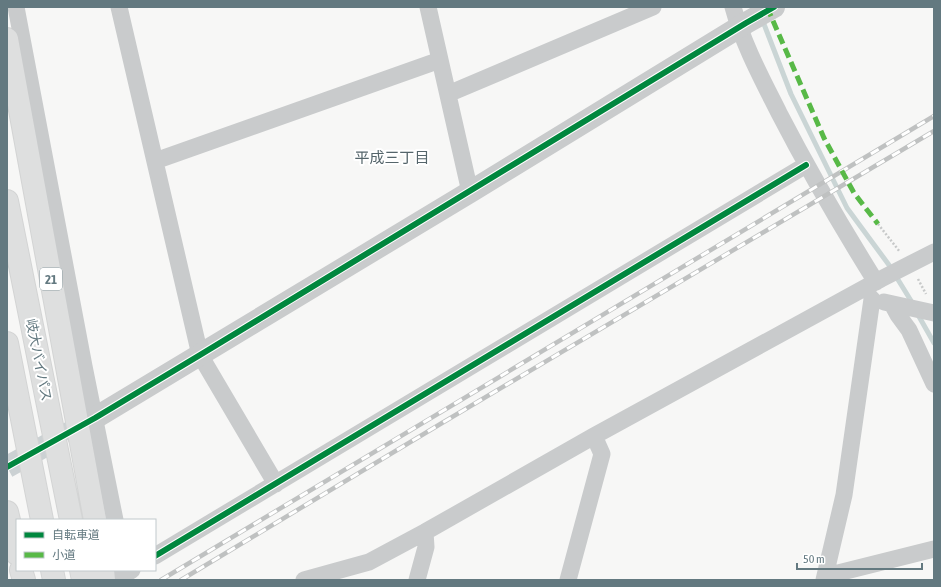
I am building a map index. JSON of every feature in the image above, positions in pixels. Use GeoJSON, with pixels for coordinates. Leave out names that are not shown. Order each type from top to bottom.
{"type":"FeatureCollection","features":[{"type":"Feature","properties":{"kind":"highway","name":"21"},"geometry":{"type":"LineString","coordinates":[[7,39],[95,519]]}},
{"type":"Feature","properties":{"kind":"highway","name":"岐大バイパス"},"geometry":{"type":"LineString","coordinates":[[7,201],[71,519]]}},
{"type":"Feature","properties":{"kind":"highway","name":"岐大バイパス"},"geometry":{"type":"LineString","coordinates":[[7,343],[42,519]]}},
{"type":"Feature","properties":{"kind":"highway"},"geometry":{"type":"LineString","coordinates":[[7,512],[16,550]]}},
{"type":"Feature","properties":{"kind":"highway"},"geometry":{"type":"LineString","coordinates":[[87,571],[111,575]]}},
{"type":"Feature","properties":{"kind":"street"},"geometry":{"type":"LineString","coordinates":[[16,7],[82,358],[115,519]]}},
{"type":"Feature","properties":{"kind":"street"},"geometry":{"type":"LineString","coordinates":[[119,7],[200,355],[276,484]]}},
{"type":"Feature","properties":{"kind":"street"},"geometry":{"type":"LineString","coordinates":[[428,7],[470,192]]}},
{"type":"Feature","properties":{"kind":"street"},"geometry":{"type":"LineString","coordinates":[[448,94],[653,7]]}},
{"type":"Feature","properties":{"kind":"street"},"geometry":{"type":"LineString","coordinates":[[95,418],[470,192],[751,16],[771,96],[806,166],[838,221],[873,287],[896,304],[930,312]]}},
{"type":"Feature","properties":{"kind":"street"},"geometry":{"type":"LineString","coordinates":[[155,161],[440,60]]}},
{"type":"Feature","properties":{"kind":"street"},"geometry":{"type":"LineString","coordinates":[[156,555],[806,166]]}},
{"type":"Feature","properties":{"kind":"street"},"geometry":{"type":"LineString","coordinates":[[306,580],[369,562],[594,436],[873,287],[902,268],[934,252]]}},
{"type":"Feature","properties":{"kind":"street"},"geometry":{"type":"LineString","coordinates":[[873,287],[844,495],[825,578],[934,549]]}},
{"type":"Feature","properties":{"kind":"street"},"geometry":{"type":"LineString","coordinates":[[896,304],[898,315],[909,330],[934,384]]}},
{"type":"Feature","properties":{"kind":"street"},"geometry":{"type":"LineString","coordinates":[[568,580],[602,454],[594,436]]}},
{"type":"Feature","properties":{"kind":"street"},"geometry":{"type":"LineString","coordinates":[[417,580],[426,547],[425,532]]}},
{"type":"Feature","properties":{"kind":"waterway"},"geometry":{"type":"LineString","coordinates":[[762,19],[791,94],[847,208],[889,265],[913,304]]}},
{"type":"Feature","properties":{"kind":"waterway"},"geometry":{"type":"LineString","coordinates":[[917,313],[934,343]]}},
{"type":"Feature","properties":{"kind":"tunnel"},"geometry":{"type":"LineString","coordinates":[[7,467],[94,419]]}},
{"type":"Feature","properties":{"kind":"railway"},"geometry":{"type":"LineString","coordinates":[[161,580],[934,116]]}},
{"type":"Feature","properties":{"kind":"railway"},"geometry":{"type":"LineString","coordinates":[[181,580],[934,131]]}},
{"type":"Feature","properties":{"kind":"marked path"},"geometry":{"type":"LineString","coordinates":[[767,7],[824,138],[854,193],[878,224]]}},
{"type":"Feature","properties":{"kind":"cycle path"},"geometry":{"type":"LineString","coordinates":[[7,467],[95,418],[774,7]]}},
{"type":"Feature","properties":{"kind":"cycle path"},"geometry":{"type":"LineString","coordinates":[[156,555],[806,165]]}},
{"type":"Feature","properties":{"kind":"district","name":"平成三丁目"},"geometry":{"type":"Point","coordinates":[392,157]}}]}
